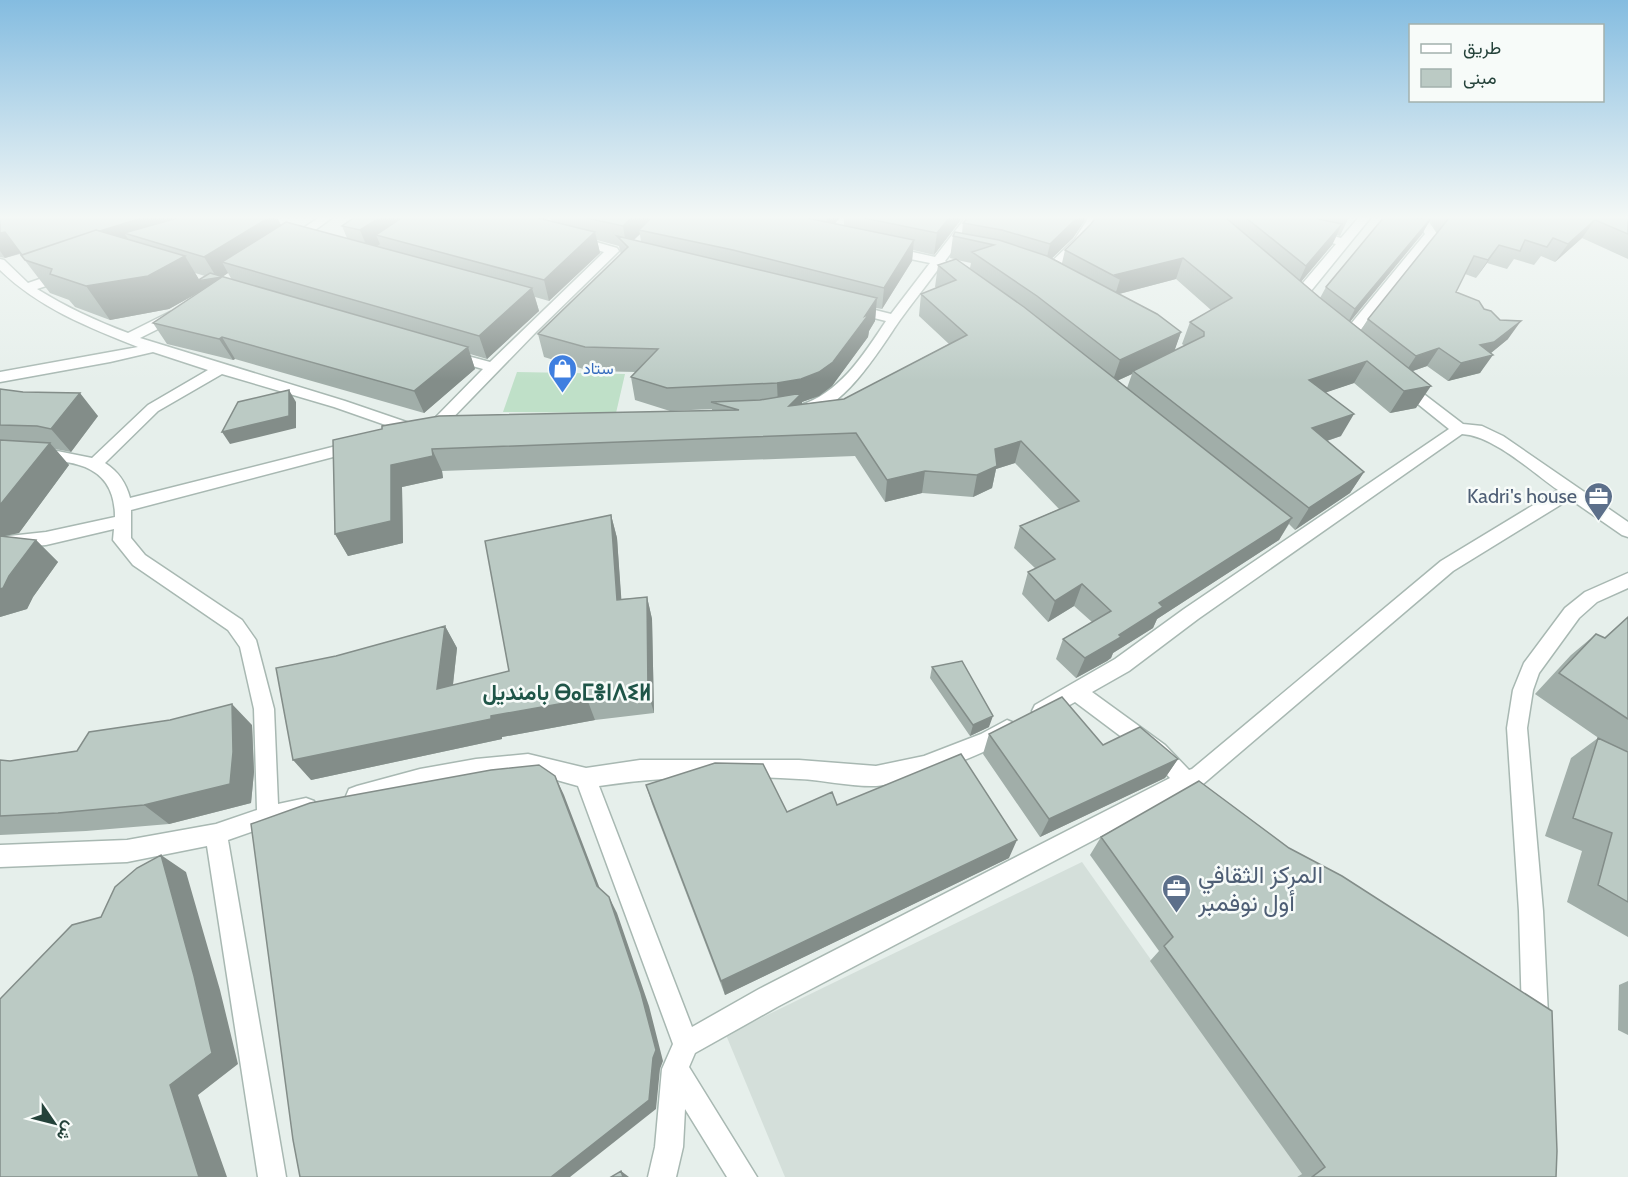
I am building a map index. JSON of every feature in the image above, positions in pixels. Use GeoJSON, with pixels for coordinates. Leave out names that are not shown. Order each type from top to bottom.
{"type":"FeatureCollection","features":[{"type":"Feature","properties":{"kind":"street"},"geometry":{"type":"LineString","coordinates":[[7,272],[60,309],[154,348],[318,397],[417,431]]}},
{"type":"Feature","properties":{"kind":"street"},"geometry":{"type":"LineString","coordinates":[[27,288],[73,272]]}},
{"type":"Feature","properties":{"kind":"street"},"geometry":{"type":"LineString","coordinates":[[435,427],[494,368],[547,307],[588,272]]}},
{"type":"Feature","properties":{"kind":"street"},"geometry":{"type":"LineString","coordinates":[[789,411],[810,408],[833,396],[876,346],[929,272]]}},
{"type":"Feature","properties":{"kind":"street"},"geometry":{"type":"LineString","coordinates":[[953,272],[973,286]]}},
{"type":"Feature","properties":{"kind":"street"},"geometry":{"type":"LineString","coordinates":[[1282,286],[1303,304],[1324,272]]}},
{"type":"Feature","properties":{"kind":"street"},"geometry":{"type":"LineString","coordinates":[[1330,326],[1351,343],[1403,272]]}},
{"type":"Feature","properties":{"kind":"street"},"geometry":{"type":"LineString","coordinates":[[837,304],[894,319]]}},
{"type":"Feature","properties":{"kind":"street"},"geometry":{"type":"LineString","coordinates":[[129,338],[188,308]]}},
{"type":"Feature","properties":{"kind":"street"},"geometry":{"type":"LineString","coordinates":[[0,377],[154,348]]}},
{"type":"Feature","properties":{"kind":"street"},"geometry":{"type":"LineString","coordinates":[[431,350],[494,368]]}},
{"type":"Feature","properties":{"kind":"street"},"geometry":{"type":"LineString","coordinates":[[95,464],[153,408],[221,368]]}},
{"type":"Feature","properties":{"kind":"street"},"geometry":{"type":"LineString","coordinates":[[1387,373],[1459,429],[1487,434],[1628,531]]}},
{"type":"Feature","properties":{"kind":"street"},"geometry":{"type":"LineString","coordinates":[[394,436],[435,427],[459,426]]}},
{"type":"Feature","properties":{"kind":"street"},"geometry":{"type":"LineString","coordinates":[[0,856],[128,851],[216,834],[268,816],[454,773],[528,763],[586,778],[640,770],[705,769],[799,769],[876,776],[925,765],[988,740],[1122,665],[1191,614],[1459,429]]}},
{"type":"Feature","properties":{"kind":"street"},"geometry":{"type":"LineString","coordinates":[[0,543],[18,543],[53,537],[123,514],[373,441]]}},
{"type":"Feature","properties":{"kind":"street"},"geometry":{"type":"LineString","coordinates":[[0,454],[88,461],[104,468],[116,478],[123,491],[122,540],[140,560],[235,626],[249,645],[264,709],[268,816]]}},
{"type":"Feature","properties":{"kind":"street"},"geometry":{"type":"LineString","coordinates":[[662,1177],[669,1146],[675,1069],[686,1044],[768,998],[1185,781],[1199,776],[1447,566],[1570,490]]}},
{"type":"Feature","properties":{"kind":"street"},"geometry":{"type":"LineString","coordinates":[[1278,528],[1297,543]]}},
{"type":"Feature","properties":{"kind":"street"},"geometry":{"type":"LineString","coordinates":[[1529,1018],[1531,911],[1516,728],[1522,690],[1531,669],[1572,613],[1591,597],[1628,580]]}},
{"type":"Feature","properties":{"kind":"street"},"geometry":{"type":"LineString","coordinates":[[1076,692],[1158,752],[1185,781],[1212,804]]}},
{"type":"Feature","properties":{"kind":"street"},"geometry":{"type":"LineString","coordinates":[[586,778],[686,1044]]}},
{"type":"Feature","properties":{"kind":"street"},"geometry":{"type":"LineString","coordinates":[[216,834],[272,1177]]}},
{"type":"Feature","properties":{"kind":"street"},"geometry":{"type":"LineString","coordinates":[[675,1069],[743,1177]]}},
{"type":"Feature","properties":{"kind":"shaded area"},"geometry":{"type":"Polygon","coordinates":[[[1082,862],[1302,1174],[1297,1177],[785,1177],[726,1035],[1082,862]]]}},
{"type":"Feature","properties":{"kind":"green space"},"geometry":{"type":"Polygon","coordinates":[[[517,372],[625,374],[616,413],[503,412],[517,372]]]}},
{"type":"Feature","properties":{"kind":"building"},"geometry":{"type":"Polygon","coordinates":[[[51,272],[156,272],[148,276],[86,286],[50,274],[51,272]]]}},
{"type":"Feature","properties":{"kind":"building"},"geometry":{"type":"Polygon","coordinates":[[[256,272],[472,272],[532,288],[479,336],[256,272]]]}},
{"type":"Feature","properties":{"kind":"building"},"geometry":{"type":"Polygon","coordinates":[[[514,272],[553,272],[544,280],[514,272]]]}},
{"type":"Feature","properties":{"kind":"building"},"geometry":{"type":"Polygon","coordinates":[[[602,272],[768,272],[877,298],[865,316],[869,314],[833,362],[819,372],[801,379],[777,383],[667,388],[631,377],[658,349],[585,347],[538,334],[602,272]]]}},
{"type":"Feature","properties":{"kind":"building"},"geometry":{"type":"Polygon","coordinates":[[[820,272],[894,272],[884,288],[820,272]]]}},
{"type":"Feature","properties":{"kind":"building"},"geometry":{"type":"Polygon","coordinates":[[[946,272],[974,272],[1024,307],[1292,518],[1159,603],[1163,607],[1119,635],[1121,637],[1085,658],[1063,639],[1111,611],[1082,584],[1055,601],[1028,572],[1055,559],[1020,526],[1079,501],[1021,441],[995,449],[997,466],[977,475],[925,471],[887,480],[856,433],[432,449],[433,456],[391,465],[391,521],[335,534],[333,440],[382,429],[382,426],[439,416],[739,410],[711,402],[760,400],[802,393],[789,406],[844,399],[967,335],[921,294],[956,280],[946,272]]]}},
{"type":"Feature","properties":{"kind":"building"},"geometry":{"type":"Polygon","coordinates":[[[1001,272],[1077,272],[1157,314],[1181,332],[1120,360],[1037,296],[1001,272]]]}},
{"type":"Feature","properties":{"kind":"building"},"geometry":{"type":"Polygon","coordinates":[[[1107,272],[1126,272],[1114,275],[1120,279],[1107,272]]]}},
{"type":"Feature","properties":{"kind":"building"},"geometry":{"type":"Polygon","coordinates":[[[1200,272],[1290,272],[1431,386],[1404,391],[1367,361],[1309,380],[1354,414],[1312,428],[1364,472],[1309,508],[1133,371],[1204,336],[1204,332],[1190,322],[1232,298],[1200,272]]]}},
{"type":"Feature","properties":{"kind":"building"},"geometry":{"type":"Polygon","coordinates":[[[1338,272],[1386,272],[1355,309],[1326,287],[1338,272]]]}},
{"type":"Feature","properties":{"kind":"building"},"geometry":{"type":"Polygon","coordinates":[[[1406,272],[1466,272],[1456,292],[1479,301],[1484,309],[1491,311],[1500,320],[1521,321],[1494,342],[1480,345],[1493,355],[1461,363],[1439,348],[1416,356],[1368,319],[1406,272]]]}},
{"type":"Feature","properties":{"kind":"building"},"geometry":{"type":"Polygon","coordinates":[[[210,273],[468,347],[414,391],[222,337],[219,339],[153,323],[222,277],[197,281],[210,273]]]}},
{"type":"Feature","properties":{"kind":"building"},"geometry":{"type":"Polygon","coordinates":[[[0,389],[23,392],[80,393],[51,429],[37,426],[0,425],[0,389]]]}},
{"type":"Feature","properties":{"kind":"building"},"geometry":{"type":"Polygon","coordinates":[[[289,390],[289,416],[222,432],[238,402],[289,390]]]}},
{"type":"Feature","properties":{"kind":"building"},"geometry":{"type":"Polygon","coordinates":[[[0,440],[50,443],[0,505],[0,440]]]}},
{"type":"Feature","properties":{"kind":"building"},"geometry":{"type":"Polygon","coordinates":[[[611,515],[617,600],[647,597],[648,692],[587,699],[491,716],[491,719],[293,760],[276,668],[336,656],[445,626],[437,689],[509,671],[485,541],[611,515]]]}},
{"type":"Feature","properties":{"kind":"building"},"geometry":{"type":"Polygon","coordinates":[[[0,536],[36,540],[9,576],[3,588],[0,589],[0,536]]]}},
{"type":"Feature","properties":{"kind":"building"},"geometry":{"type":"Polygon","coordinates":[[[1628,617],[1628,719],[1559,673],[1596,634],[1605,638],[1628,617]]]}},
{"type":"Feature","properties":{"kind":"building"},"geometry":{"type":"Polygon","coordinates":[[[962,661],[993,716],[973,725],[932,667],[962,661]]]}},
{"type":"Feature","properties":{"kind":"building"},"geometry":{"type":"Polygon","coordinates":[[[1062,697],[1103,745],[1140,727],[1178,759],[1049,819],[989,734],[1062,697]]]}},
{"type":"Feature","properties":{"kind":"building"},"geometry":{"type":"Polygon","coordinates":[[[232,704],[233,752],[230,784],[144,805],[0,816],[0,760],[10,761],[77,751],[89,732],[170,720],[232,704]]]}},
{"type":"Feature","properties":{"kind":"building"},"geometry":{"type":"Polygon","coordinates":[[[1598,738],[1628,752],[1628,902],[1598,885],[1612,833],[1573,818],[1598,738]]]}},
{"type":"Feature","properties":{"kind":"building"},"geometry":{"type":"Polygon","coordinates":[[[961,754],[1017,840],[721,981],[646,785],[715,763],[763,764],[787,812],[832,792],[837,805],[961,754]]]}},
{"type":"Feature","properties":{"kind":"building"},"geometry":{"type":"Polygon","coordinates":[[[539,765],[555,776],[597,886],[609,897],[641,993],[656,1050],[653,1058],[649,1100],[551,1177],[300,1177],[293,1140],[251,824],[310,803],[491,770],[539,765]]]}},
{"type":"Feature","properties":{"kind":"building"},"geometry":{"type":"Polygon","coordinates":[[[1199,781],[1289,848],[1342,876],[1552,1011],[1556,1177],[1312,1177],[1325,1167],[1164,946],[1173,937],[1101,837],[1199,781]]]}},
{"type":"Feature","properties":{"kind":"building"},"geometry":{"type":"Polygon","coordinates":[[[161,855],[212,1053],[170,1085],[199,1177],[0,1177],[0,999],[72,925],[101,917],[115,887],[137,868],[161,855]]]}},
{"type":"Feature","properties":{"kind":"building"},"geometry":{"type":"Polygon","coordinates":[[[621,1171],[623,1177],[611,1177],[621,1171]]]}},
{"type":"Feature","properties":{"kind":"place","name":"ستاد"},"geometry":{"type":"Point","coordinates":[562,394]}},
{"type":"Feature","properties":{"kind":"place","name":"Kadri's house"},"geometry":{"type":"Point","coordinates":[1598,522]}},
{"type":"Feature","properties":{"kind":"place","name":"المركز الثقافي أول نوفمبر"},"geometry":{"type":"Point","coordinates":[1177,914]}},
{"type":"Feature","properties":{"kind":"district","name":"بامنديل ⴱⴰⵎⴻⵏⴷⵉⵍ"},"geometry":{"type":"Point","coordinates":[567,692]}}]}
